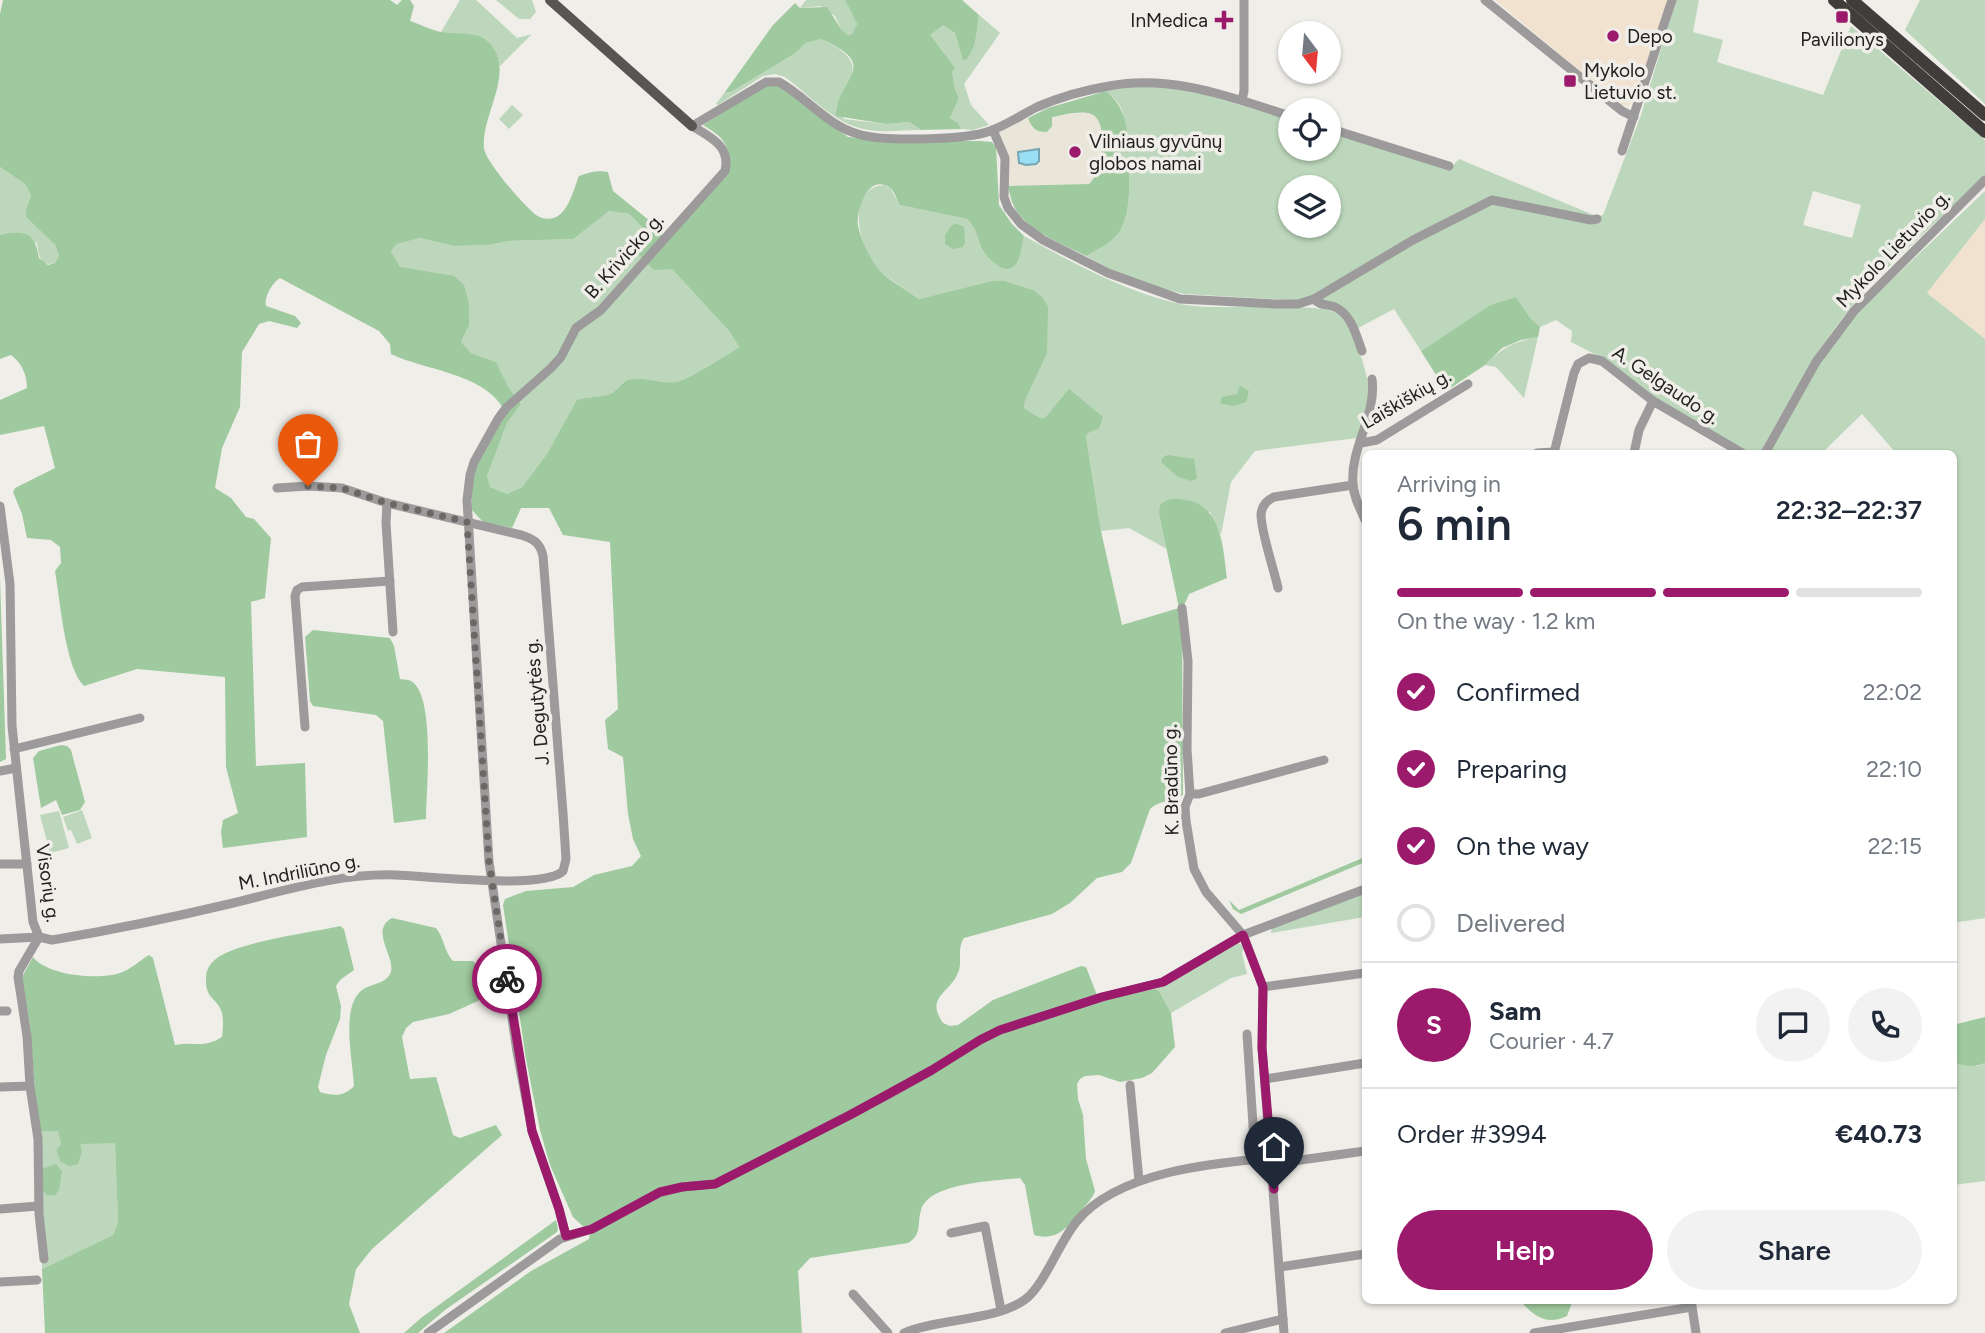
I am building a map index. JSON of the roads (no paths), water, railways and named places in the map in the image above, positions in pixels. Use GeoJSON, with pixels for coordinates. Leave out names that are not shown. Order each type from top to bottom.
{"type":"FeatureCollection","features":[{"type":"Feature","properties":{"kind":"highway"},"geometry":{"type":"LineString","coordinates":[[1834,0],[1985,132]]}},
{"type":"Feature","properties":{"kind":"highway"},"geometry":{"type":"LineString","coordinates":[[1852,0],[1985,115]]}},
{"type":"Feature","properties":{"kind":"main road"},"geometry":{"type":"LineString","coordinates":[[550,0],[692,126]]}},
{"type":"Feature","properties":{"kind":"street"},"geometry":{"type":"LineString","coordinates":[[1242,100],[1244,0]]}},
{"type":"Feature","properties":{"kind":"street"},"geometry":{"type":"LineString","coordinates":[[1485,0],[1622,111],[1634,117]]}},
{"type":"Feature","properties":{"kind":"street"},"geometry":{"type":"LineString","coordinates":[[1622,151],[1672,0]]}},
{"type":"Feature","properties":{"kind":"street"},"geometry":{"type":"LineString","coordinates":[[692,126],[760,84],[775,80],[786,85],[845,130],[862,136],[970,136],[993,130],[1052,101],[1110,86],[1174,84],[1242,100],[1278,112]]}},
{"type":"Feature","properties":{"kind":"street","name":"B. Krivicko g."},"geometry":{"type":"LineString","coordinates":[[566,1236],[532,1131],[491,881],[467,522],[470,475],[482,444],[506,408],[551,368],[561,356],[576,328],[601,310],[722,176],[726,161],[721,145],[692,126]]}},
{"type":"Feature","properties":{"kind":"street"},"geometry":{"type":"LineString","coordinates":[[993,130],[1005,158],[1004,197],[1008,208],[1021,224],[1043,240],[1108,273],[1180,299],[1252,304],[1298,304],[1314,299],[1413,240],[1492,200],[1597,219]]}},
{"type":"Feature","properties":{"kind":"street"},"geometry":{"type":"LineString","coordinates":[[1341,132],[1449,166]]}},
{"type":"Feature","properties":{"kind":"street","name":"Mykolo Lietuvio g."},"geometry":{"type":"LineString","coordinates":[[1767,450],[1816,362],[1854,311],[1985,180]]}},
{"type":"Feature","properties":{"kind":"street"},"geometry":{"type":"LineString","coordinates":[[1314,299],[1318,304],[1336,307],[1343,312],[1351,323],[1362,351]]}},
{"type":"Feature","properties":{"kind":"street","name":"A. Gelgaudo g."},"geometry":{"type":"LineString","coordinates":[[1555,450],[1574,373],[1582,360],[1594,358],[1602,361],[1653,401],[1737,450]]}},
{"type":"Feature","properties":{"kind":"street"},"geometry":{"type":"LineString","coordinates":[[1362,511],[1353,485],[1353,472],[1370,409],[1372,379]]}},
{"type":"Feature","properties":{"kind":"street","name":"Laiškiškių g."},"geometry":{"type":"LineString","coordinates":[[1361,443],[1377,440],[1468,384]]}},
{"type":"Feature","properties":{"kind":"street"},"geometry":{"type":"LineString","coordinates":[[1635,450],[1639,430],[1653,401]]}},
{"type":"Feature","properties":{"kind":"street"},"geometry":{"type":"LineString","coordinates":[[1278,588],[1261,512],[1264,504],[1274,497],[1353,485]]}},
{"type":"Feature","properties":{"kind":"street"},"geometry":{"type":"LineString","coordinates":[[277,488],[342,488],[387,503],[467,522]]}},
{"type":"Feature","properties":{"kind":"street"},"geometry":{"type":"LineString","coordinates":[[387,503],[393,632]]}},
{"type":"Feature","properties":{"kind":"street","name":"Visorių g."},"geometry":{"type":"LineString","coordinates":[[0,506],[10,584],[14,749],[33,922],[39,937],[18,977],[37,1139],[38,1206],[44,1259]]}},
{"type":"Feature","properties":{"kind":"street","name":"J. Degutytės g."},"geometry":{"type":"LineString","coordinates":[[467,522],[534,539],[543,556],[565,866]]}},
{"type":"Feature","properties":{"kind":"street"},"geometry":{"type":"LineString","coordinates":[[305,727],[295,596],[297,590],[302,587],[390,581]]}},
{"type":"Feature","properties":{"kind":"street","name":"K. Bradūno g."},"geometry":{"type":"LineString","coordinates":[[1182,608],[1188,662],[1187,749],[1190,793],[1185,807],[1196,875],[1206,892],[1243,935],[1263,987],[1265,1079],[1284,1333]]}},
{"type":"Feature","properties":{"kind":"street"},"geometry":{"type":"LineString","coordinates":[[14,749],[140,718]]}},
{"type":"Feature","properties":{"kind":"street"},"geometry":{"type":"LineString","coordinates":[[1190,793],[1199,794],[1324,760]]}},
{"type":"Feature","properties":{"kind":"street"},"geometry":{"type":"LineString","coordinates":[[0,771],[16,768]]}},
{"type":"Feature","properties":{"kind":"street"},"geometry":{"type":"LineString","coordinates":[[0,864],[27,864]]}},
{"type":"Feature","properties":{"kind":"street","name":"M. Indriliūno g."},"geometry":{"type":"LineString","coordinates":[[0,939],[39,937],[52,940],[146,924],[342,878],[395,875],[491,881],[553,877],[559,875],[565,866]]}},
{"type":"Feature","properties":{"kind":"street"},"geometry":{"type":"LineString","coordinates":[[428,1333],[566,1236],[592,1229],[660,1192],[715,1184],[899,1089],[1000,1030],[1102,997],[1163,982],[1243,935],[1362,890]]}},
{"type":"Feature","properties":{"kind":"street"},"geometry":{"type":"LineString","coordinates":[[1263,987],[1362,973]]}},
{"type":"Feature","properties":{"kind":"street"},"geometry":{"type":"LineString","coordinates":[[1247,1034],[1254,1140],[1259,1159]]}},
{"type":"Feature","properties":{"kind":"street"},"geometry":{"type":"LineString","coordinates":[[1265,1079],[1362,1063]]}},
{"type":"Feature","properties":{"kind":"street"},"geometry":{"type":"LineString","coordinates":[[1130,1085],[1139,1181]]}},
{"type":"Feature","properties":{"kind":"street"},"geometry":{"type":"LineString","coordinates":[[0,1087],[30,1086]]}},
{"type":"Feature","properties":{"kind":"street"},"geometry":{"type":"LineString","coordinates":[[904,1333],[1001,1310],[1028,1297],[1076,1222],[1104,1196],[1139,1181],[1178,1170],[1259,1159],[1272,1161],[1362,1151]]}},
{"type":"Feature","properties":{"kind":"street"},"geometry":{"type":"LineString","coordinates":[[0,1209],[38,1206]]}},
{"type":"Feature","properties":{"kind":"street"},"geometry":{"type":"LineString","coordinates":[[951,1233],[985,1226],[1001,1310]]}},
{"type":"Feature","properties":{"kind":"street"},"geometry":{"type":"LineString","coordinates":[[1280,1267],[1362,1254]]}},
{"type":"Feature","properties":{"kind":"street"},"geometry":{"type":"LineString","coordinates":[[0,1282],[37,1280]]}},
{"type":"Feature","properties":{"kind":"street"},"geometry":{"type":"LineString","coordinates":[[853,1294],[888,1333]]}},
{"type":"Feature","properties":{"kind":"street"},"geometry":{"type":"LineString","coordinates":[[1539,1333],[1691,1304],[1696,1333]]}},
{"type":"Feature","properties":{"kind":"street"},"geometry":{"type":"LineString","coordinates":[[1225,1333],[1283,1319]]}},
{"type":"Feature","properties":{"kind":"water"},"geometry":{"type":"Polygon","coordinates":[[[1039,149],[1039,161],[1036,164],[1019,163],[1018,152],[1039,149]]]}},
{"type":"Feature","properties":{"kind":"place","name":"Pavilionys"},"geometry":{"type":"Point","coordinates":[1842,17]}},
{"type":"Feature","properties":{"kind":"place","name":"InMedica"},"geometry":{"type":"Point","coordinates":[1224,20]}},
{"type":"Feature","properties":{"kind":"place","name":"Depo"},"geometry":{"type":"Point","coordinates":[1613,36]}},
{"type":"Feature","properties":{"kind":"place","name":"Mykolo Lietuvio st."},"geometry":{"type":"Point","coordinates":[1570,81]}},
{"type":"Feature","properties":{"kind":"place","name":"Vilniaus gyvūnų globos namai"},"geometry":{"type":"Point","coordinates":[1075,152]}}]}
